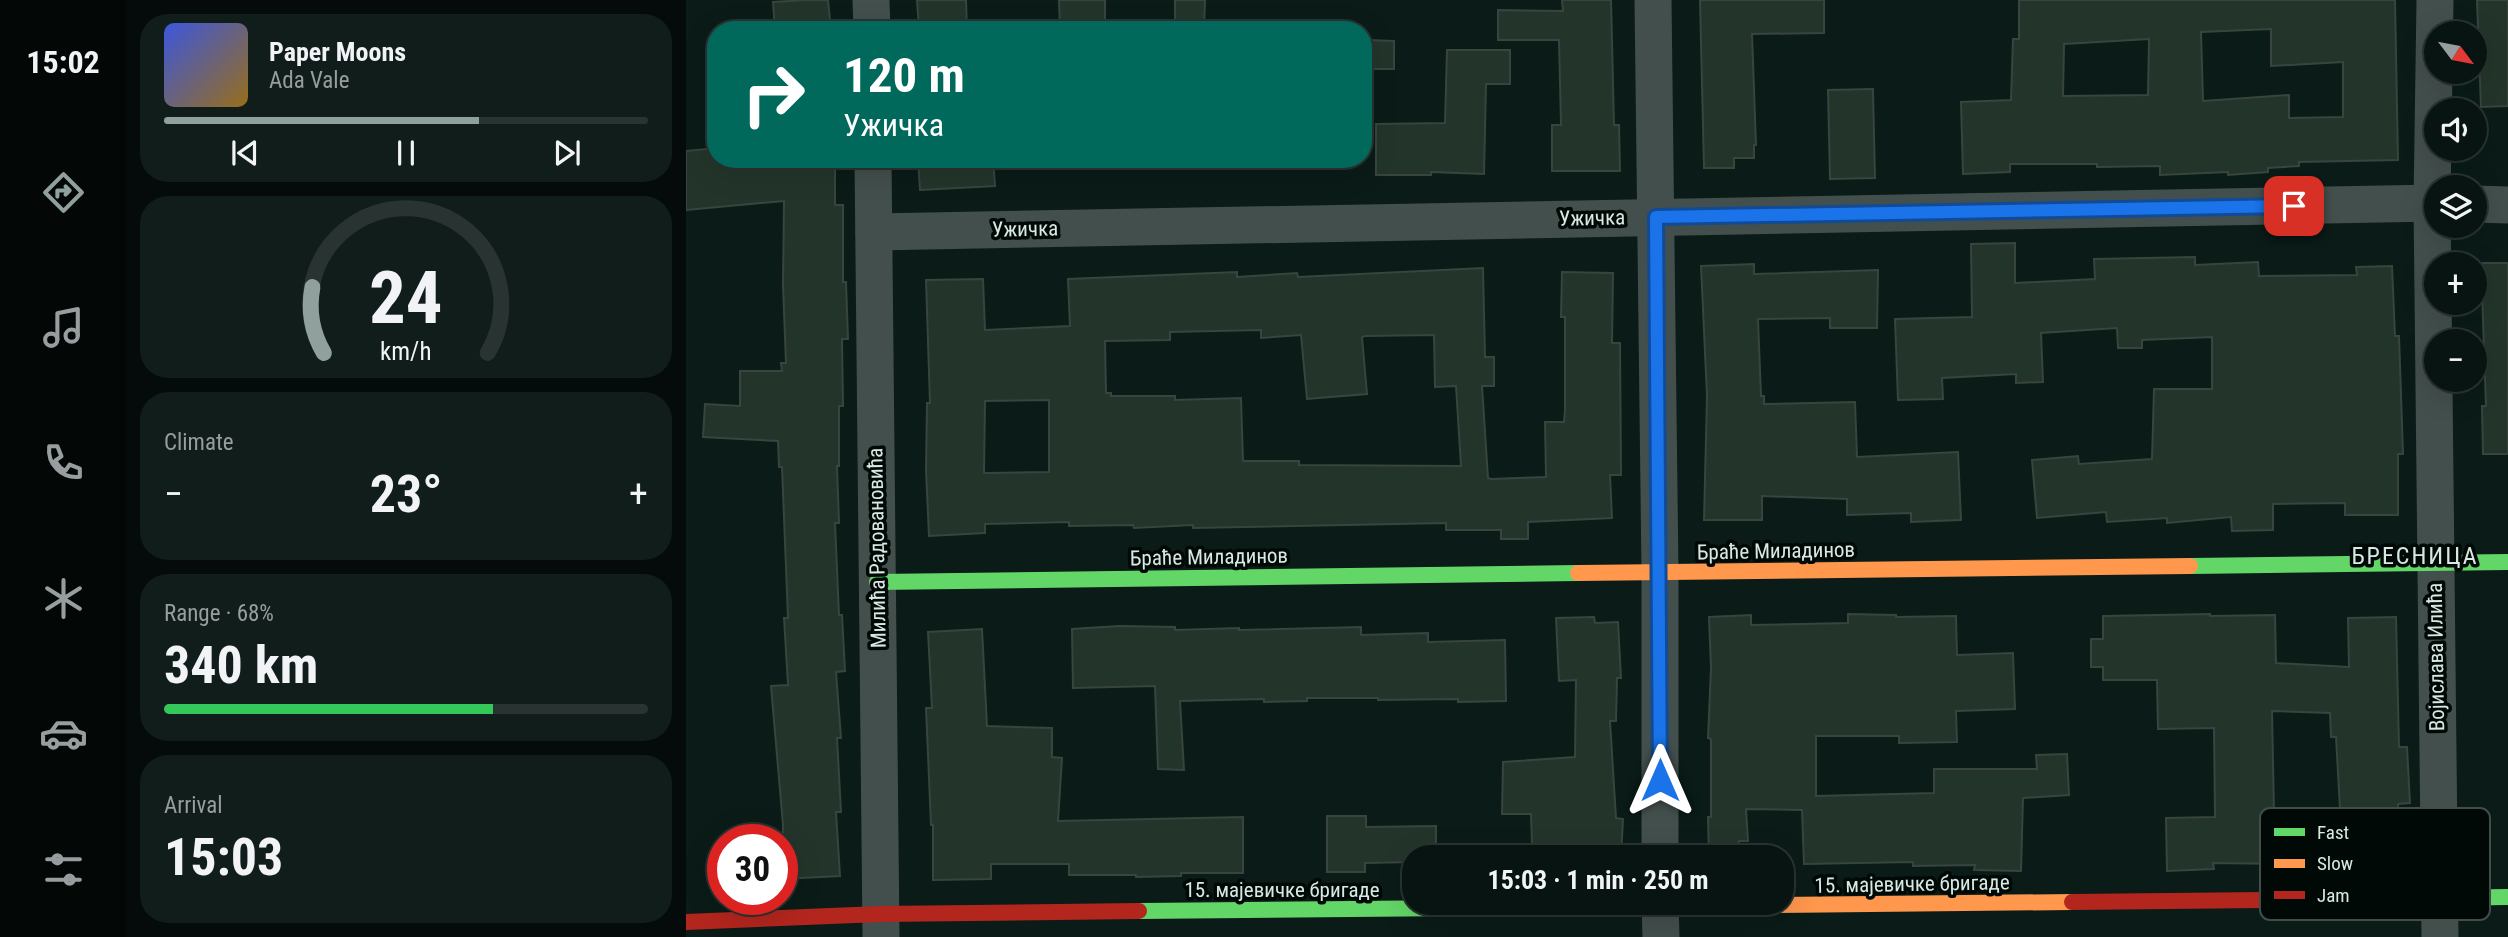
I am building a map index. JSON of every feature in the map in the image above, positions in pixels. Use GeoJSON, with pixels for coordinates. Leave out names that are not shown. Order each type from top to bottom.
{"type":"FeatureCollection","features":[{"type":"Feature","properties":{"kind":"street"},"geometry":{"type":"LineString","coordinates":[[871,0],[872,21]]}},
{"type":"Feature","properties":{"kind":"street"},"geometry":{"type":"LineString","coordinates":[[1653,0],[1660,573],[1660,845]]}},
{"type":"Feature","properties":{"kind":"street","name":"Војислава Илића"},"geometry":{"type":"LineString","coordinates":[[2434,175],[2435,0]]}},
{"type":"Feature","properties":{"kind":"street","name":"Милића Радовановића"},"geometry":{"type":"LineString","coordinates":[[873,168],[880,926]]}},
{"type":"Feature","properties":{"kind":"street","name":"Ужичка"},"geometry":{"type":"LineString","coordinates":[[874,232],[2424,203]]}},
{"type":"Feature","properties":{"kind":"street"},"geometry":{"type":"LineString","coordinates":[[2487,204],[2508,205]]}},
{"type":"Feature","properties":{"kind":"street","name":"Војислава Илића"},"geometry":{"type":"LineString","coordinates":[[2434,238],[2438,808]]}},
{"type":"Feature","properties":{"kind":"street","name":"Браће Миладинов"},"geometry":{"type":"LineString","coordinates":[[877,582],[2508,562]]}},
{"type":"Feature","properties":{"kind":"street","name":"15. мајевичке бригаде"},"geometry":{"type":"LineString","coordinates":[[2490,897],[2508,897]]}},
{"type":"Feature","properties":{"kind":"street","name":"15. мајевичке бригаде"},"geometry":{"type":"LineString","coordinates":[[686,922],[880,926],[1660,916],[2260,902]]}},
{"type":"Feature","properties":{"kind":"building"},"geometry":{"type":"Polygon","coordinates":[[[828,0],[830,21],[774,21],[773,2],[828,0]]]}},
{"type":"Feature","properties":{"kind":"building"},"geometry":{"type":"Polygon","coordinates":[[[917,0],[966,0],[967,21],[918,21],[917,0]]]}},
{"type":"Feature","properties":{"kind":"building"},"geometry":{"type":"Polygon","coordinates":[[[1059,0],[1105,0],[1105,21],[1060,21],[1059,0]]]}},
{"type":"Feature","properties":{"kind":"building"},"geometry":{"type":"Polygon","coordinates":[[[1175,0],[1205,0],[1204,21],[1175,21],[1175,0]]]}},
{"type":"Feature","properties":{"kind":"building"},"geometry":{"type":"Polygon","coordinates":[[[1562,0],[1611,0],[1614,125],[1619,125],[1620,171],[1552,171],[1552,125],[1561,125],[1559,40],[1498,40],[1498,10],[1563,11],[1562,0]]]}},
{"type":"Feature","properties":{"kind":"building"},"geometry":{"type":"Polygon","coordinates":[[[1700,0],[1824,0],[1824,33],[1752,34],[1756,145],[1754,158],[1734,158],[1734,168],[1704,168],[1700,0]]]}},
{"type":"Feature","properties":{"kind":"building"},"geometry":{"type":"Polygon","coordinates":[[[2019,0],[2395,0],[2398,160],[2299,162],[2299,166],[2268,168],[2268,172],[2228,175],[2228,172],[2160,175],[2160,166],[2097,167],[2097,164],[2010,164],[2010,172],[1963,174],[1961,102],[2011,100],[2013,39],[2019,39],[2019,0]],[[2271,29],[2201,32],[2203,101],[2289,95],[2289,118],[2343,117],[2343,62],[2271,66],[2271,29]],[[2149,39],[2064,44],[2063,96],[2148,95],[2149,39]]]}},
{"type":"Feature","properties":{"kind":"building"},"geometry":{"type":"Polygon","coordinates":[[[2477,0],[2508,0],[2508,106],[2487,107],[2487,98],[2481,98],[2480,84],[2487,84],[2487,21],[2478,21],[2477,0]]]}},
{"type":"Feature","properties":{"kind":"building"},"geometry":{"type":"Polygon","coordinates":[[[1372,40],[1394,41],[1394,69],[1372,69],[1372,40]]]}},
{"type":"Feature","properties":{"kind":"building"},"geometry":{"type":"Polygon","coordinates":[[[1447,50],[1510,50],[1510,84],[1486,84],[1484,174],[1431,172],[1431,175],[1376,175],[1376,124],[1445,123],[1447,50]]]}},
{"type":"Feature","properties":{"kind":"building"},"geometry":{"type":"Polygon","coordinates":[[[1873,89],[1875,178],[1830,179],[1828,90],[1873,89]]]}},
{"type":"Feature","properties":{"kind":"building"},"geometry":{"type":"Polygon","coordinates":[[[707,149],[707,168],[835,168],[835,205],[843,205],[843,282],[846,282],[848,339],[842,339],[843,406],[839,406],[837,466],[839,523],[835,523],[839,615],[842,615],[845,671],[836,672],[841,738],[837,738],[841,812],[836,812],[840,876],[798,878],[798,824],[783,824],[771,686],[788,685],[784,618],[788,618],[782,467],[779,467],[778,441],[703,437],[705,404],[740,406],[740,371],[782,371],[781,363],[786,363],[784,201],[686,210],[686,151],[707,149]]]}},
{"type":"Feature","properties":{"kind":"building"},"geometry":{"type":"Polygon","coordinates":[[[919,168],[994,168],[995,186],[920,190],[919,168]]]}},
{"type":"Feature","properties":{"kind":"building"},"geometry":{"type":"Polygon","coordinates":[[[2015,243],[2015,283],[2095,279],[2094,259],[2195,257],[2195,265],[2258,262],[2259,276],[2357,275],[2356,267],[2392,266],[2395,336],[2399,336],[2403,454],[2398,454],[2398,515],[2345,515],[2345,503],[2273,504],[2273,530],[2232,531],[2231,517],[2167,523],[2167,518],[2107,522],[2106,512],[2037,518],[2032,460],[2078,456],[2079,464],[2152,459],[2154,389],[2212,389],[2212,337],[2142,340],[2142,348],[2118,348],[2117,328],[2041,333],[2043,382],[2016,383],[2016,374],[1942,378],[1943,399],[1898,400],[1895,319],[1972,317],[1971,244],[2015,243]]]}},
{"type":"Feature","properties":{"kind":"building"},"geometry":{"type":"Polygon","coordinates":[[[2487,263],[2508,263],[2508,454],[2483,454],[2482,406],[2486,406],[2487,392],[2487,329],[2483,329],[2483,315],[2487,315],[2487,263]]]}},
{"type":"Feature","properties":{"kind":"building"},"geometry":{"type":"Polygon","coordinates":[[[1754,264],[1754,274],[1878,270],[1877,328],[1830,328],[1830,318],[1758,319],[1761,396],[1764,396],[1764,404],[1855,402],[1857,457],[1958,452],[1961,520],[1911,522],[1911,513],[1847,515],[1847,499],[1762,496],[1762,520],[1704,520],[1707,396],[1701,266],[1754,264]]]}},
{"type":"Feature","properties":{"kind":"building"},"geometry":{"type":"Polygon","coordinates":[[[1483,268],[1485,357],[1494,357],[1494,386],[1482,386],[1488,478],[1491,479],[1546,477],[1545,422],[1564,422],[1565,317],[1561,317],[1562,272],[1613,273],[1612,343],[1620,343],[1621,475],[1610,475],[1612,518],[1528,522],[1528,539],[1501,539],[1501,530],[1446,530],[1446,523],[1193,528],[1193,525],[1134,528],[1133,525],[1069,526],[1069,522],[985,524],[985,533],[929,536],[926,470],[927,403],[930,403],[926,280],[983,279],[985,330],[1070,326],[1068,279],[1237,272],[1237,277],[1297,273],[1298,277],[1483,268]],[[1261,330],[1170,332],[1170,340],[1105,341],[1106,393],[1111,393],[1111,396],[1175,396],[1175,400],[1241,398],[1243,461],[1299,461],[1299,465],[1461,466],[1456,386],[1435,387],[1434,335],[1362,337],[1367,394],[1307,399],[1301,335],[1261,338],[1261,330]],[[1049,400],[985,401],[984,473],[1049,472],[1049,400]]]}},
{"type":"Feature","properties":{"kind":"building"},"geometry":{"type":"Polygon","coordinates":[[[1848,614],[1896,617],[1956,616],[1957,655],[2013,653],[2015,709],[1956,711],[1957,742],[1899,743],[1899,736],[1816,736],[1816,796],[1934,793],[1934,769],[2037,769],[2036,755],[2067,754],[2069,795],[2023,798],[2021,871],[1974,870],[1975,865],[1913,866],[1913,862],[1804,864],[1802,810],[1746,809],[1748,841],[1739,841],[1739,845],[1709,845],[1708,817],[1711,817],[1711,739],[1708,738],[1711,668],[1709,617],[1751,615],[1751,625],[1848,623],[1848,614]]]}},
{"type":"Feature","properties":{"kind":"building"},"geometry":{"type":"Polygon","coordinates":[[[2275,615],[2276,663],[2349,667],[2348,618],[2396,617],[2399,747],[2407,747],[2410,803],[2398,804],[2398,808],[2340,808],[2336,737],[2331,737],[2330,713],[2272,711],[2274,808],[2260,808],[2260,864],[2213,863],[2214,869],[2167,871],[2166,818],[2215,817],[2214,728],[2158,729],[2157,680],[2103,680],[2103,667],[2091,667],[2091,639],[2103,639],[2103,616],[2275,615]]]}},
{"type":"Feature","properties":{"kind":"building"},"geometry":{"type":"Polygon","coordinates":[[[1594,617],[1595,623],[1618,622],[1621,678],[1617,678],[1616,721],[1610,721],[1616,818],[1623,819],[1622,845],[1532,845],[1531,814],[1502,814],[1503,762],[1575,757],[1576,680],[1559,681],[1556,618],[1594,617]]]}},
{"type":"Feature","properties":{"kind":"building"},"geometry":{"type":"Polygon","coordinates":[[[1175,627],[1175,630],[1361,627],[1361,635],[1428,633],[1428,642],[1505,640],[1506,701],[1307,698],[1307,701],[1180,701],[1184,770],[1158,769],[1155,686],[1073,688],[1072,629],[1175,627]]]}},
{"type":"Feature","properties":{"kind":"building"},"geometry":{"type":"Polygon","coordinates":[[[982,629],[987,726],[1052,728],[1052,757],[1062,758],[1058,821],[1243,817],[1243,873],[1181,873],[1181,876],[1136,877],[1069,875],[1069,864],[991,864],[991,879],[933,880],[933,825],[926,708],[932,708],[928,632],[982,629]]]}},
{"type":"Feature","properties":{"kind":"building"},"geometry":{"type":"Polygon","coordinates":[[[1327,816],[1366,816],[1366,827],[1436,826],[1436,845],[1402,845],[1402,862],[1365,863],[1365,872],[1327,872],[1327,816]]]}},
{"type":"Feature","properties":{"kind":"traffic: fast"},"geometry":{"type":"LineString","coordinates":[[2190,566],[2508,562]]}},
{"type":"Feature","properties":{"kind":"traffic: fast"},"geometry":{"type":"LineString","coordinates":[[877,582],[1578,573]]}},
{"type":"Feature","properties":{"kind":"traffic: fast"},"geometry":{"type":"LineString","coordinates":[[2490,897],[2508,897]]}},
{"type":"Feature","properties":{"kind":"traffic: fast"},"geometry":{"type":"LineString","coordinates":[[1139,911],[1402,909]]}},
{"type":"Feature","properties":{"kind":"traffic: slow"},"geometry":{"type":"LineString","coordinates":[[1578,573],[2190,566]]}},
{"type":"Feature","properties":{"kind":"traffic: slow"},"geometry":{"type":"LineString","coordinates":[[1794,905],[2072,902]]}},
{"type":"Feature","properties":{"kind":"traffic: jam"},"geometry":{"type":"LineString","coordinates":[[2072,902],[2260,900]]}},
{"type":"Feature","properties":{"kind":"traffic: jam"},"geometry":{"type":"LineString","coordinates":[[686,922],[880,914],[1139,911]]}},
{"type":"Feature","properties":{"kind":"district","name":"БРЕСНИЦА"},"geometry":{"type":"Point","coordinates":[2415,556]}},
{"type":"Feature","properties":{"kind":"route"},"geometry":{"type":"LineString","coordinates":[[1660,780],[1656,217],[2294,206]]}}]}
